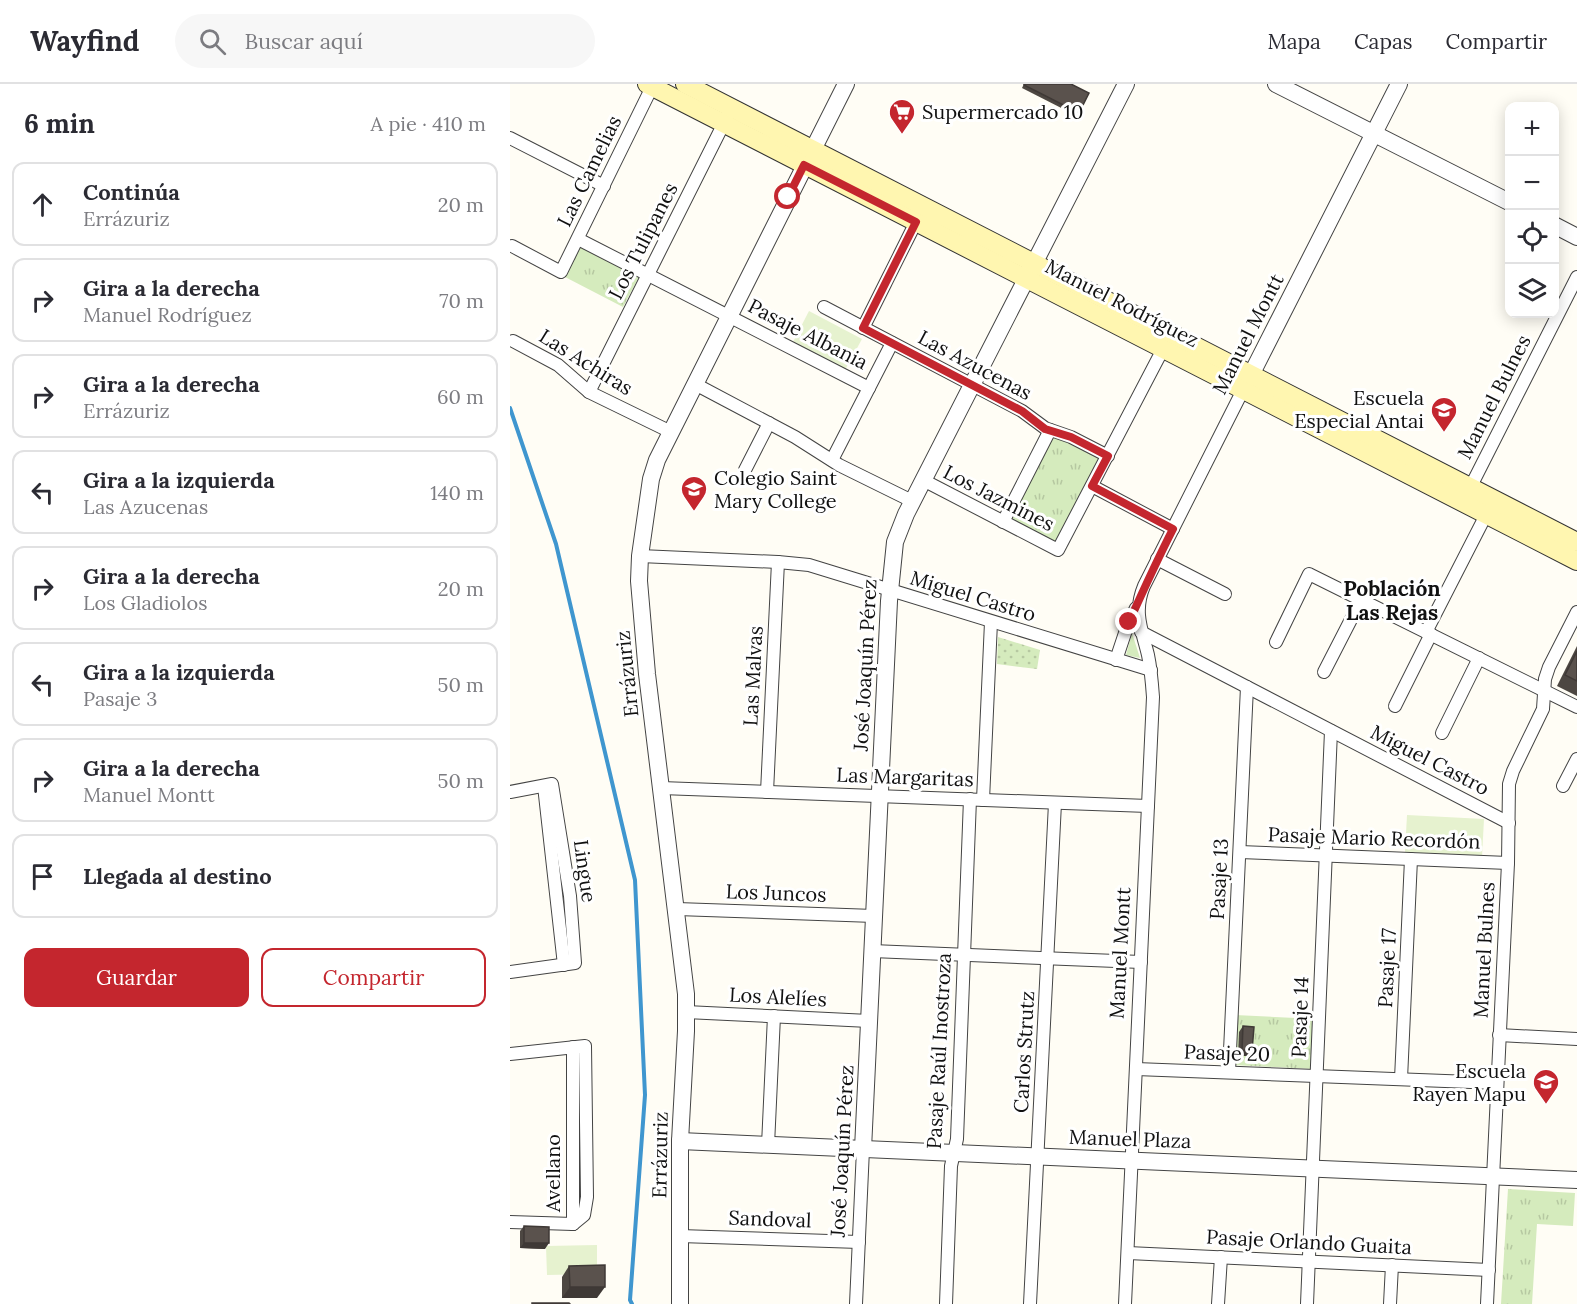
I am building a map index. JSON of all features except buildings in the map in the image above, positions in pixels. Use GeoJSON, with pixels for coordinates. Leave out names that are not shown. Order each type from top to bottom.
{"type":"FeatureCollection","features":[{"type":"Feature","properties":{"kind":"main road","name":"Manuel Rodríguez"},"geometry":{"type":"LineString","coordinates":[[685,84],[728,116]]}},
{"type":"Feature","properties":{"kind":"main road","name":"Manuel Rodríguez"},"geometry":{"type":"LineString","coordinates":[[650,85],[728,116],[1490,507],[1577,542]]}},
{"type":"Feature","properties":{"kind":"main road","name":"Manuel Rodríguez"},"geometry":{"type":"LineString","coordinates":[[808,157],[916,222],[1030,271],[1163,349],[1247,382]]}},
{"type":"Feature","properties":{"kind":"main road","name":"Manuel Rodríguez"},"geometry":{"type":"LineString","coordinates":[[1490,507],[1577,561]]}},
{"type":"Feature","properties":{"kind":"street","name":"Errázuriz"},"geometry":{"type":"LineString","coordinates":[[680,1304],[680,1141],[686,1012],[677,909],[647,674],[639,581],[640,556],[651,479],[657,460],[846,84]]}},
{"type":"Feature","properties":{"kind":"street","name":"José Joaquín Pérez"},"geometry":{"type":"LineString","coordinates":[[856,1304],[890,591],[895,542],[922,480],[1126,84]]}},
{"type":"Feature","properties":{"kind":"street"},"geometry":{"type":"LineString","coordinates":[[1276,84],[1505,200]]}},
{"type":"Feature","properties":{"kind":"street","name":"Manuel Montt"},"geometry":{"type":"LineString","coordinates":[[1116,660],[1144,586],[1399,84]]}},
{"type":"Feature","properties":{"kind":"street","name":"Las Camelias"},"geometry":{"type":"LineString","coordinates":[[512,246],[561,272],[650,85]]}},
{"type":"Feature","properties":{"kind":"street","name":"Los Tulipanes"},"geometry":{"type":"LineString","coordinates":[[589,392],[728,116]]}},
{"type":"Feature","properties":{"kind":"street"},"geometry":{"type":"LineString","coordinates":[[510,138],[603,186]]}},
{"type":"Feature","properties":{"kind":"street"},"geometry":{"type":"LineString","coordinates":[[863,328],[916,222]]}},
{"type":"Feature","properties":{"kind":"street"},"geometry":{"type":"LineString","coordinates":[[1559,228],[1577,237]]}},
{"type":"Feature","properties":{"kind":"street","name":"Pasaje Albania"},"geometry":{"type":"LineString","coordinates":[[578,239],[869,388]]}},
{"type":"Feature","properties":{"kind":"street","name":"Manuel Bulnes"},"geometry":{"type":"LineString","coordinates":[[1466,495],[1577,277]]}},
{"type":"Feature","properties":{"kind":"street","name":"Las Azucenas"},"geometry":{"type":"LineString","coordinates":[[824,307],[1022,411],[1050,430],[1071,437],[1108,456]]}},
{"type":"Feature","properties":{"kind":"street","name":"Las Achiras"},"geometry":{"type":"LineString","coordinates":[[513,341],[558,365],[589,392],[671,432]]}},
{"type":"Feature","properties":{"kind":"street"},"geometry":{"type":"LineString","coordinates":[[832,460],[892,343]]}},
{"type":"Feature","properties":{"kind":"street"},"geometry":{"type":"LineString","coordinates":[[1163,349],[1092,486],[1173,529]]}},
{"type":"Feature","properties":{"kind":"street"},"geometry":{"type":"LineString","coordinates":[[694,384],[912,501]]}},
{"type":"Feature","properties":{"kind":"street"},"geometry":{"type":"LineString","coordinates":[[745,470],[769,423]]}},
{"type":"Feature","properties":{"kind":"street"},"geometry":{"type":"LineString","coordinates":[[1003,522],[1050,430]]}},
{"type":"Feature","properties":{"kind":"street","name":"Los Jazmines"},"geometry":{"type":"LineString","coordinates":[[922,480],[1058,550],[1092,486]]}},
{"type":"Feature","properties":{"kind":"street"},"geometry":{"type":"LineString","coordinates":[[1395,706],[1490,507]]}},
{"type":"Feature","properties":{"kind":"street","name":"Miguel Castro"},"geometry":{"type":"LineString","coordinates":[[640,556],[778,562],[823,569],[1151,670]]}},
{"type":"Feature","properties":{"kind":"street"},"geometry":{"type":"LineString","coordinates":[[1157,560],[1225,594]]}},
{"type":"Feature","properties":{"kind":"street","name":"Las Malvas"},"geometry":{"type":"LineString","coordinates":[[767,792],[778,562]]}},
{"type":"Feature","properties":{"kind":"street"},"geometry":{"type":"LineString","coordinates":[[1276,642],[1309,574],[1577,707]]}},
{"type":"Feature","properties":{"kind":"street"},"geometry":{"type":"LineString","coordinates":[[1324,672],[1361,600]]}},
{"type":"Feature","properties":{"kind":"street","name":"Manuel Montt"},"geometry":{"type":"LineString","coordinates":[[1125,1304],[1153,697],[1151,670],[1138,619],[1138,605]]}},
{"type":"Feature","properties":{"kind":"street","name":"Manuel Bulnes"},"geometry":{"type":"LineString","coordinates":[[1487,1304],[1510,779],[1543,709],[1545,679],[1549,667],[1577,612]]}},
{"type":"Feature","properties":{"kind":"street"},"geometry":{"type":"LineString","coordinates":[[983,800],[991,622]]}},
{"type":"Feature","properties":{"kind":"street","name":"Miguel Castro"},"geometry":{"type":"LineString","coordinates":[[1141,633],[1509,823]]}},
{"type":"Feature","properties":{"kind":"street"},"geometry":{"type":"LineString","coordinates":[[1442,733],[1479,658]]}},
{"type":"Feature","properties":{"kind":"street","name":"Pasaje 13"},"geometry":{"type":"LineString","coordinates":[[1229,1072],[1247,687]]}},
{"type":"Feature","properties":{"kind":"street","name":"Pasaje 14"},"geometry":{"type":"LineString","coordinates":[[1307,1304],[1331,731]]}},
{"type":"Feature","properties":{"kind":"street"},"geometry":{"type":"LineString","coordinates":[[1563,786],[1577,759]]}},
{"type":"Feature","properties":{"kind":"street","name":"Lingue"},"geometry":{"type":"LineString","coordinates":[[510,792],[548,785],[570,896],[569,964],[510,972]]}},
{"type":"Feature","properties":{"kind":"street","name":"Las Margaritas"},"geometry":{"type":"LineString","coordinates":[[662,788],[1148,806]]}},
{"type":"Feature","properties":{"kind":"street","name":"Pasaje Raúl Inostroza"},"geometry":{"type":"LineString","coordinates":[[946,1304],[951,1166],[957,1139],[970,799]]}},
{"type":"Feature","properties":{"kind":"street","name":"Carlos Strutz"},"geometry":{"type":"LineString","coordinates":[[1030,1304],[1055,803]]}},
{"type":"Feature","properties":{"kind":"street","name":"Pasaje Mario Recordón"},"geometry":{"type":"LineString","coordinates":[[1240,852],[1508,863]]}},
{"type":"Feature","properties":{"kind":"street","name":"Pasaje 17"},"geometry":{"type":"LineString","coordinates":[[1401,1079],[1412,859]]}},
{"type":"Feature","properties":{"kind":"street","name":"Los Juncos"},"geometry":{"type":"LineString","coordinates":[[677,909],[874,916]]}},
{"type":"Feature","properties":{"kind":"street"},"geometry":{"type":"LineString","coordinates":[[872,951],[1141,962]]}},
{"type":"Feature","properties":{"kind":"street","name":"Los Alelíes"},"geometry":{"type":"LineString","coordinates":[[686,1012],[869,1021]]}},
{"type":"Feature","properties":{"kind":"street"},"geometry":{"type":"LineString","coordinates":[[768,1145],[774,1016]]}},
{"type":"Feature","properties":{"kind":"street"},"geometry":{"type":"LineString","coordinates":[[1500,1035],[1577,1039]]}},
{"type":"Feature","properties":{"kind":"street","name":"Avellano"},"geometry":{"type":"LineString","coordinates":[[510,1054],[579,1046],[587,1197],[584,1215],[573,1224],[510,1222]]}},
{"type":"Feature","properties":{"kind":"street","name":"Pasaje 20"},"geometry":{"type":"LineString","coordinates":[[1136,1069],[1497,1083]]}},
{"type":"Feature","properties":{"kind":"street","name":"Manuel Plaza"},"geometry":{"type":"LineString","coordinates":[[680,1141],[1577,1180]]}},
{"type":"Feature","properties":{"kind":"street","name":"Sandoval"},"geometry":{"type":"LineString","coordinates":[[680,1236],[859,1242]]}},
{"type":"Feature","properties":{"kind":"street","name":"Pasaje Orlando Guaita"},"geometry":{"type":"LineString","coordinates":[[1128,1252],[1489,1270]]}},
{"type":"Feature","properties":{"kind":"street"},"geometry":{"type":"LineString","coordinates":[[1218,1304],[1221,1257]]}},
{"type":"Feature","properties":{"kind":"street"},"geometry":{"type":"LineString","coordinates":[[1390,1304],[1392,1265]]}},
{"type":"Feature","properties":{"kind":"green space"},"geometry":{"type":"Polygon","coordinates":[[[581,245],[639,277],[623,307],[565,277],[581,245]]]}},
{"type":"Feature","properties":{"kind":"green space"},"geometry":{"type":"Polygon","coordinates":[[[809,311],[862,339],[845,370],[793,342],[809,311]]]}},
{"type":"Feature","properties":{"kind":"green space"},"geometry":{"type":"Polygon","coordinates":[[[1054,432],[1100,457],[1054,544],[1008,520],[1054,432]]]}},
{"type":"Feature","properties":{"kind":"green space"},"geometry":{"type":"Polygon","coordinates":[[[1132,633],[1140,658],[1126,655],[1132,633]]]}},
{"type":"Feature","properties":{"kind":"green space"},"geometry":{"type":"Polygon","coordinates":[[[998,637],[1040,650],[1037,669],[997,664],[998,637]]]}},
{"type":"Feature","properties":{"kind":"green space"},"geometry":{"type":"Polygon","coordinates":[[[1407,815],[1484,819],[1482,857],[1405,852],[1407,815]]]}},
{"type":"Feature","properties":{"kind":"green space"},"geometry":{"type":"Polygon","coordinates":[[[1235,1015],[1315,1019],[1313,1069],[1233,1065],[1235,1015]]]}},
{"type":"Feature","properties":{"kind":"green space"},"geometry":{"type":"Polygon","coordinates":[[[1508,1189],[1575,1193],[1573,1226],[1537,1224],[1532,1304],[1501,1304],[1508,1189]]]}},
{"type":"Feature","properties":{"kind":"green space"},"geometry":{"type":"Polygon","coordinates":[[[597,1245],[597,1274],[547,1275],[546,1246],[597,1245]]]}},
{"type":"Feature","properties":{"kind":"waterway"},"geometry":{"type":"LineString","coordinates":[[510,408],[556,544],[635,880],[645,1095],[630,1300],[632,1304]]}},
{"type":"Feature","properties":{"kind":"place","name":"Supermercado 10"},"geometry":{"type":"Point","coordinates":[902,135]}},
{"type":"Feature","properties":{"kind":"place","name":"Escuela Especial Antai"},"geometry":{"type":"Point","coordinates":[1444,433]}},
{"type":"Feature","properties":{"kind":"place","name":"Colegio Saint Mary College"},"geometry":{"type":"Point","coordinates":[694,512]}},
{"type":"Feature","properties":{"kind":"place","name":"Escuela Rayen Mapu"},"geometry":{"type":"Point","coordinates":[1546,1105]}},
{"type":"Feature","properties":{"kind":"district","name":"Población Las Rejas"},"geometry":{"type":"Point","coordinates":[1392,601]}},
{"type":"Feature","properties":{"kind":"route"},"geometry":{"type":"LineString","coordinates":[[788,197],[804,165],[916,222],[863,328],[1022,411],[1045,429],[1071,437],[1108,456],[1092,486],[1173,529],[1144,586],[1129,622]]}}]}
